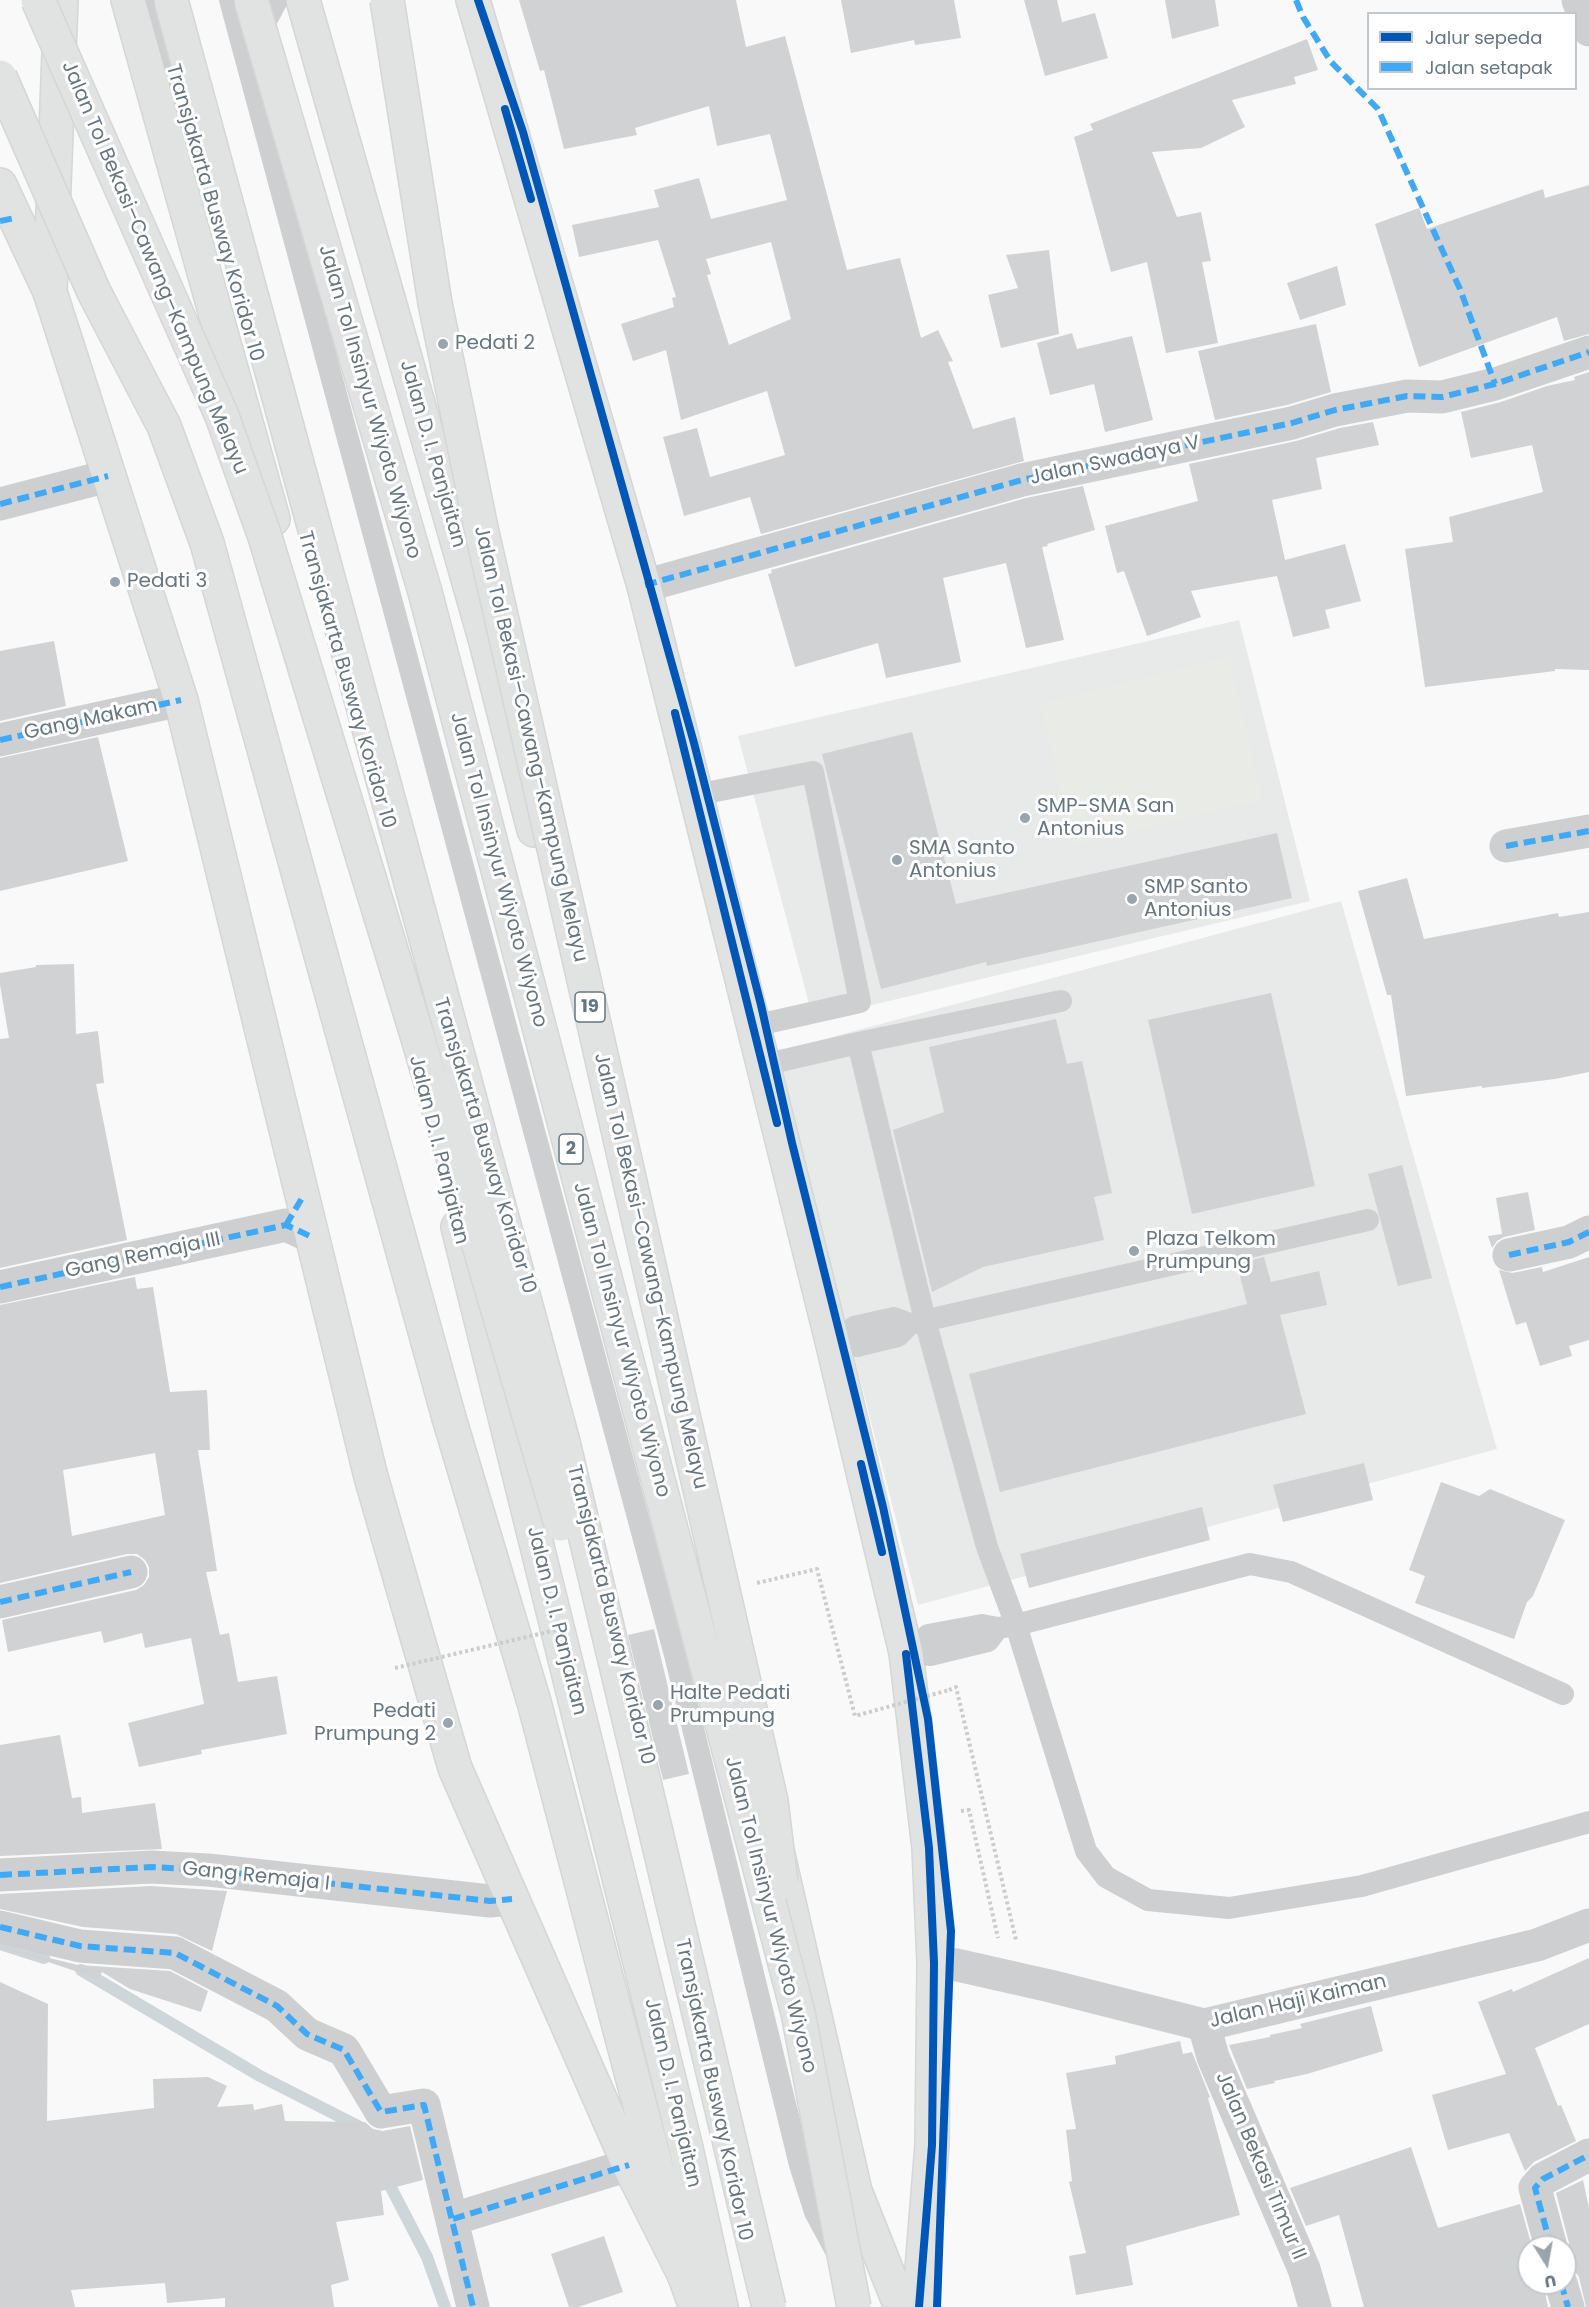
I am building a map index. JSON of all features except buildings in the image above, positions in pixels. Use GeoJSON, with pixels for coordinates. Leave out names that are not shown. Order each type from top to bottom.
{"type":"FeatureCollection","features":[{"type":"Feature","properties":{"kind":"main road","name":"Jalan Tol Bekasi–Cawang–Kampung Melayu"},"geometry":{"type":"LineString","coordinates":[[38,0],[222,416],[265,537],[420,1047],[676,1918]]}},
{"type":"Feature","properties":{"kind":"main road"},"geometry":{"type":"LineString","coordinates":[[50,292],[60,0]]}},
{"type":"Feature","properties":{"kind":"main road","name":"Jalan D. I. Panjaitan"},"geometry":{"type":"LineString","coordinates":[[128,0],[330,727],[492,1362],[686,2148],[721,2307]]}},
{"type":"Feature","properties":{"kind":"main road"},"geometry":{"type":"LineString","coordinates":[[171,0],[562,1442],[769,2307]]}},
{"type":"Feature","properties":{"kind":"main road","name":"Jalan Tol Insinyur Wiyoto Wiyono"},"geometry":{"type":"LineString","coordinates":[[251,0],[425,592],[798,2013],[854,2307]]}},
{"type":"Feature","properties":{"kind":"main road","name":"Jalan D. I. Panjaitan"},"geometry":{"type":"LineString","coordinates":[[303,0],[486,642],[633,1215],[855,2191],[901,2307]]}},
{"type":"Feature","properties":{"kind":"main road","name":"Jalan Tol Bekasi–Cawang–Kampung Melayu"},"geometry":{"type":"LineString","coordinates":[[387,0],[435,303],[481,528],[771,1801],[798,2013]]}},
{"type":"Feature","properties":{"kind":"main road"},"geometry":{"type":"LineString","coordinates":[[473,0],[644,586],[753,1026],[836,1340],[910,1652],[929,1848],[934,1963],[932,2145],[919,2307]]}},
{"type":"Feature","properties":{"kind":"main road"},"geometry":{"type":"LineString","coordinates":[[0,77],[94,292],[164,426],[207,543],[449,1418],[534,1702],[684,2274],[696,2307]]}},
{"type":"Feature","properties":{"kind":"main road"},"geometry":{"type":"LineString","coordinates":[[0,185],[8,219],[50,292],[181,700],[300,1220],[454,1768],[629,2165],[684,2274]]}},
{"type":"Feature","properties":{"kind":"street"},"geometry":{"type":"LineString","coordinates":[[1578,0],[1589,30]]}},
{"type":"Feature","properties":{"kind":"street","name":"Jalan Swadaya V"},"geometry":{"type":"LineString","coordinates":[[644,586],[1022,480],[1292,423],[1346,408],[1407,396],[1442,397],[1496,384],[1589,352]]}},
{"type":"Feature","properties":{"kind":"street"},"geometry":{"type":"LineString","coordinates":[[0,504],[108,476]]}},
{"type":"Feature","properties":{"kind":"street","name":"Gang Makam"},"geometry":{"type":"LineString","coordinates":[[0,740],[181,700]]}},
{"type":"Feature","properties":{"kind":"street"},"geometry":{"type":"LineString","coordinates":[[1506,846],[1589,831]]}},
{"type":"Feature","properties":{"kind":"street","name":"Gang Remaja III"},"geometry":{"type":"LineString","coordinates":[[0,1287],[300,1220]]}},
{"type":"Feature","properties":{"kind":"street"},"geometry":{"type":"LineString","coordinates":[[1509,1255],[1569,1242],[1589,1232]]}},
{"type":"Feature","properties":{"kind":"street"},"geometry":{"type":"LineString","coordinates":[[0,1602],[131,1572]]}},
{"type":"Feature","properties":{"kind":"street","name":"Gang Remaja I"},"geometry":{"type":"LineString","coordinates":[[0,1875],[110,1868],[174,1868],[490,1901],[512,1899]]}},
{"type":"Feature","properties":{"kind":"street","name":"Jalan Haji Kaiman"},"geometry":{"type":"LineString","coordinates":[[934,1963],[957,1965],[1050,1986],[1204,2025],[1537,1945],[1589,1925]]}},
{"type":"Feature","properties":{"kind":"street"},"geometry":{"type":"LineString","coordinates":[[0,1927],[80,1946],[175,1953],[277,2006],[307,2034],[344,2050],[381,2112],[424,2104],[473,2307]]}},
{"type":"Feature","properties":{"kind":"street","name":"Jalan Bekasi Timur II"},"geometry":{"type":"LineString","coordinates":[[1204,2025],[1213,2057],[1304,2269],[1315,2307]]}},
{"type":"Feature","properties":{"kind":"street"},"geometry":{"type":"LineString","coordinates":[[1548,2235],[1535,2188],[1543,2179],[1589,2154]]}},
{"type":"Feature","properties":{"kind":"street"},"geometry":{"type":"LineString","coordinates":[[453,2219],[629,2165]]}},
{"type":"Feature","properties":{"kind":"lane","name":"Transjakarta Busway Koridor 10"},"geometry":{"type":"LineString","coordinates":[[151,0],[230,264],[413,920],[525,1271],[641,1735],[723,2148],[758,2307]]}},
{"type":"Feature","properties":{"kind":"lane"},"geometry":{"type":"LineString","coordinates":[[230,0],[675,1655],[800,2165],[814,2212],[866,2307]]}},
{"type":"Feature","properties":{"kind":"lane"},"geometry":{"type":"LineString","coordinates":[[249,66],[262,24],[277,0]]}},
{"type":"Feature","properties":{"kind":"lane"},"geometry":{"type":"LineString","coordinates":[[695,795],[813,772],[860,1002],[753,1026]]}},
{"type":"Feature","properties":{"kind":"lane"},"geometry":{"type":"LineString","coordinates":[[763,1065],[1061,1001]]}},
{"type":"Feature","properties":{"kind":"lane"},"geometry":{"type":"LineString","coordinates":[[858,1043],[917,1322],[987,1547],[1007,1626],[1086,1851],[1106,1877],[1148,1900],[1229,1908],[1362,1886],[1589,1822]]}},
{"type":"Feature","properties":{"kind":"lane"},"geometry":{"type":"LineString","coordinates":[[836,1340],[857,1346],[898,1336],[917,1322],[1368,1220]]}},
{"type":"Feature","properties":{"kind":"lane"},"geometry":{"type":"LineString","coordinates":[[910,1652],[928,1635],[982,1625],[1007,1626],[1250,1564],[1291,1572],[1563,1694]]}},
{"type":"Feature","properties":{"kind":"path"},"geometry":{"type":"LineString","coordinates":[[910,1652],[926,1708]]}},
{"type":"Feature","properties":{"kind":"path"},"geometry":{"type":"LineString","coordinates":[[949,1689],[956,1687],[1015,1932],[1017,1944],[1009,1946]]}},
{"type":"Feature","properties":{"kind":"path"},"geometry":{"type":"LineString","coordinates":[[926,1820],[969,1810],[1001,1947]]}},
{"type":"Feature","properties":{"kind":"shaded area","name":"SMP-SMA San Antonius"},"geometry":{"type":"Polygon","coordinates":[[[1239,620],[1310,901],[813,1019],[738,736],[1239,620]]]}},
{"type":"Feature","properties":{"kind":"shaded area"},"geometry":{"type":"Polygon","coordinates":[[[1229,657],[1263,800],[1074,846],[1039,704],[1229,657]]]}},
{"type":"Feature","properties":{"kind":"shaded area","name":"Plaza Telkom Prumpung"},"geometry":{"type":"Polygon","coordinates":[[[1341,901],[1497,1449],[918,1605],[776,1052],[1341,901]]]}},
{"type":"Feature","properties":{"kind":"waterway"},"geometry":{"type":"LineString","coordinates":[[0,1944],[44,1958]]}},
{"type":"Feature","properties":{"kind":"waterway"},"geometry":{"type":"LineString","coordinates":[[81,1970],[260,2076],[360,2127],[362,2131]]}},
{"type":"Feature","properties":{"kind":"waterway"},"geometry":{"type":"LineString","coordinates":[[385,2176],[427,2257],[445,2307]]}},
{"type":"Feature","properties":{"kind":"marked path"},"geometry":{"type":"LineString","coordinates":[[1296,0],[1303,17],[1331,62],[1378,109],[1460,289],[1495,384]]}},
{"type":"Feature","properties":{"kind":"marked path"},"geometry":{"type":"LineString","coordinates":[[0,221],[15,218]]}},
{"type":"Feature","properties":{"kind":"marked path"},"geometry":{"type":"LineString","coordinates":[[645,585],[1022,480],[1292,423],[1335,410],[1407,396],[1442,397],[1495,384],[1589,352]]}},
{"type":"Feature","properties":{"kind":"marked path"},"geometry":{"type":"LineString","coordinates":[[0,504],[108,476]]}},
{"type":"Feature","properties":{"kind":"marked path"},"geometry":{"type":"LineString","coordinates":[[0,740],[181,700]]}},
{"type":"Feature","properties":{"kind":"marked path"},"geometry":{"type":"LineString","coordinates":[[1506,846],[1589,831]]}},
{"type":"Feature","properties":{"kind":"marked path"},"geometry":{"type":"LineString","coordinates":[[286,1225],[302,1198]]}},
{"type":"Feature","properties":{"kind":"marked path"},"geometry":{"type":"LineString","coordinates":[[0,1287],[286,1225],[312,1237]]}},
{"type":"Feature","properties":{"kind":"marked path"},"geometry":{"type":"LineString","coordinates":[[1509,1255],[1569,1242],[1589,1232]]}},
{"type":"Feature","properties":{"kind":"marked path"},"geometry":{"type":"LineString","coordinates":[[0,1602],[131,1572]]}},
{"type":"Feature","properties":{"kind":"marked path"},"geometry":{"type":"LineString","coordinates":[[0,1875],[151,1867],[208,1870],[490,1901],[512,1899]]}},
{"type":"Feature","properties":{"kind":"marked path"},"geometry":{"type":"LineString","coordinates":[[0,1927],[80,1946],[175,1953],[277,2006],[307,2034],[344,2050],[381,2112],[424,2105],[473,2307]]}},
{"type":"Feature","properties":{"kind":"marked path"},"geometry":{"type":"LineString","coordinates":[[1548,2235],[1535,2188],[1543,2179],[1589,2155]]}},
{"type":"Feature","properties":{"kind":"marked path"},"geometry":{"type":"LineString","coordinates":[[453,2219],[629,2165]]}},
{"type":"Feature","properties":{"kind":"marked path"},"geometry":{"type":"LineString","coordinates":[[1564,2295],[1568,2307]]}},
{"type":"Feature","properties":{"kind":"cycle path"},"geometry":{"type":"LineString","coordinates":[[478,0],[523,132],[694,743],[761,1005],[792,1143],[883,1507],[928,1719],[951,1931],[937,2307]]}},
{"type":"Feature","properties":{"kind":"cycle path"},"geometry":{"type":"LineString","coordinates":[[505,109],[531,199]]}},
{"type":"Feature","properties":{"kind":"cycle path"},"geometry":{"type":"LineString","coordinates":[[675,713],[777,1123]]}},
{"type":"Feature","properties":{"kind":"cycle path"},"geometry":{"type":"LineString","coordinates":[[861,1464],[882,1552]]}},
{"type":"Feature","properties":{"kind":"cycle path"},"geometry":{"type":"LineString","coordinates":[[906,1654],[929,1848],[934,1963],[932,2145],[919,2307]]}},
{"type":"Feature","properties":{"kind":"place","name":"Pedati 2"},"geometry":{"type":"Point","coordinates":[443,344]}},
{"type":"Feature","properties":{"kind":"place","name":"Pedati 3"},"geometry":{"type":"Point","coordinates":[115,582]}},
{"type":"Feature","properties":{"kind":"place","name":"SMP-SMA San Antonius"},"geometry":{"type":"Point","coordinates":[1025,818]}},
{"type":"Feature","properties":{"kind":"place","name":"SMA Santo Antonius"},"geometry":{"type":"Point","coordinates":[897,860]}},
{"type":"Feature","properties":{"kind":"place","name":"SMP Santo Antonius"},"geometry":{"type":"Point","coordinates":[1132,899]}},
{"type":"Feature","properties":{"kind":"place","name":"Plaza Telkom Prumpung"},"geometry":{"type":"Point","coordinates":[1134,1251]}},
{"type":"Feature","properties":{"kind":"place","name":"Halte Pedati Prumpung"},"geometry":{"type":"Point","coordinates":[658,1705]}},
{"type":"Feature","properties":{"kind":"place","name":"Pedati Prumpung 2"},"geometry":{"type":"Point","coordinates":[448,1723]}}]}
